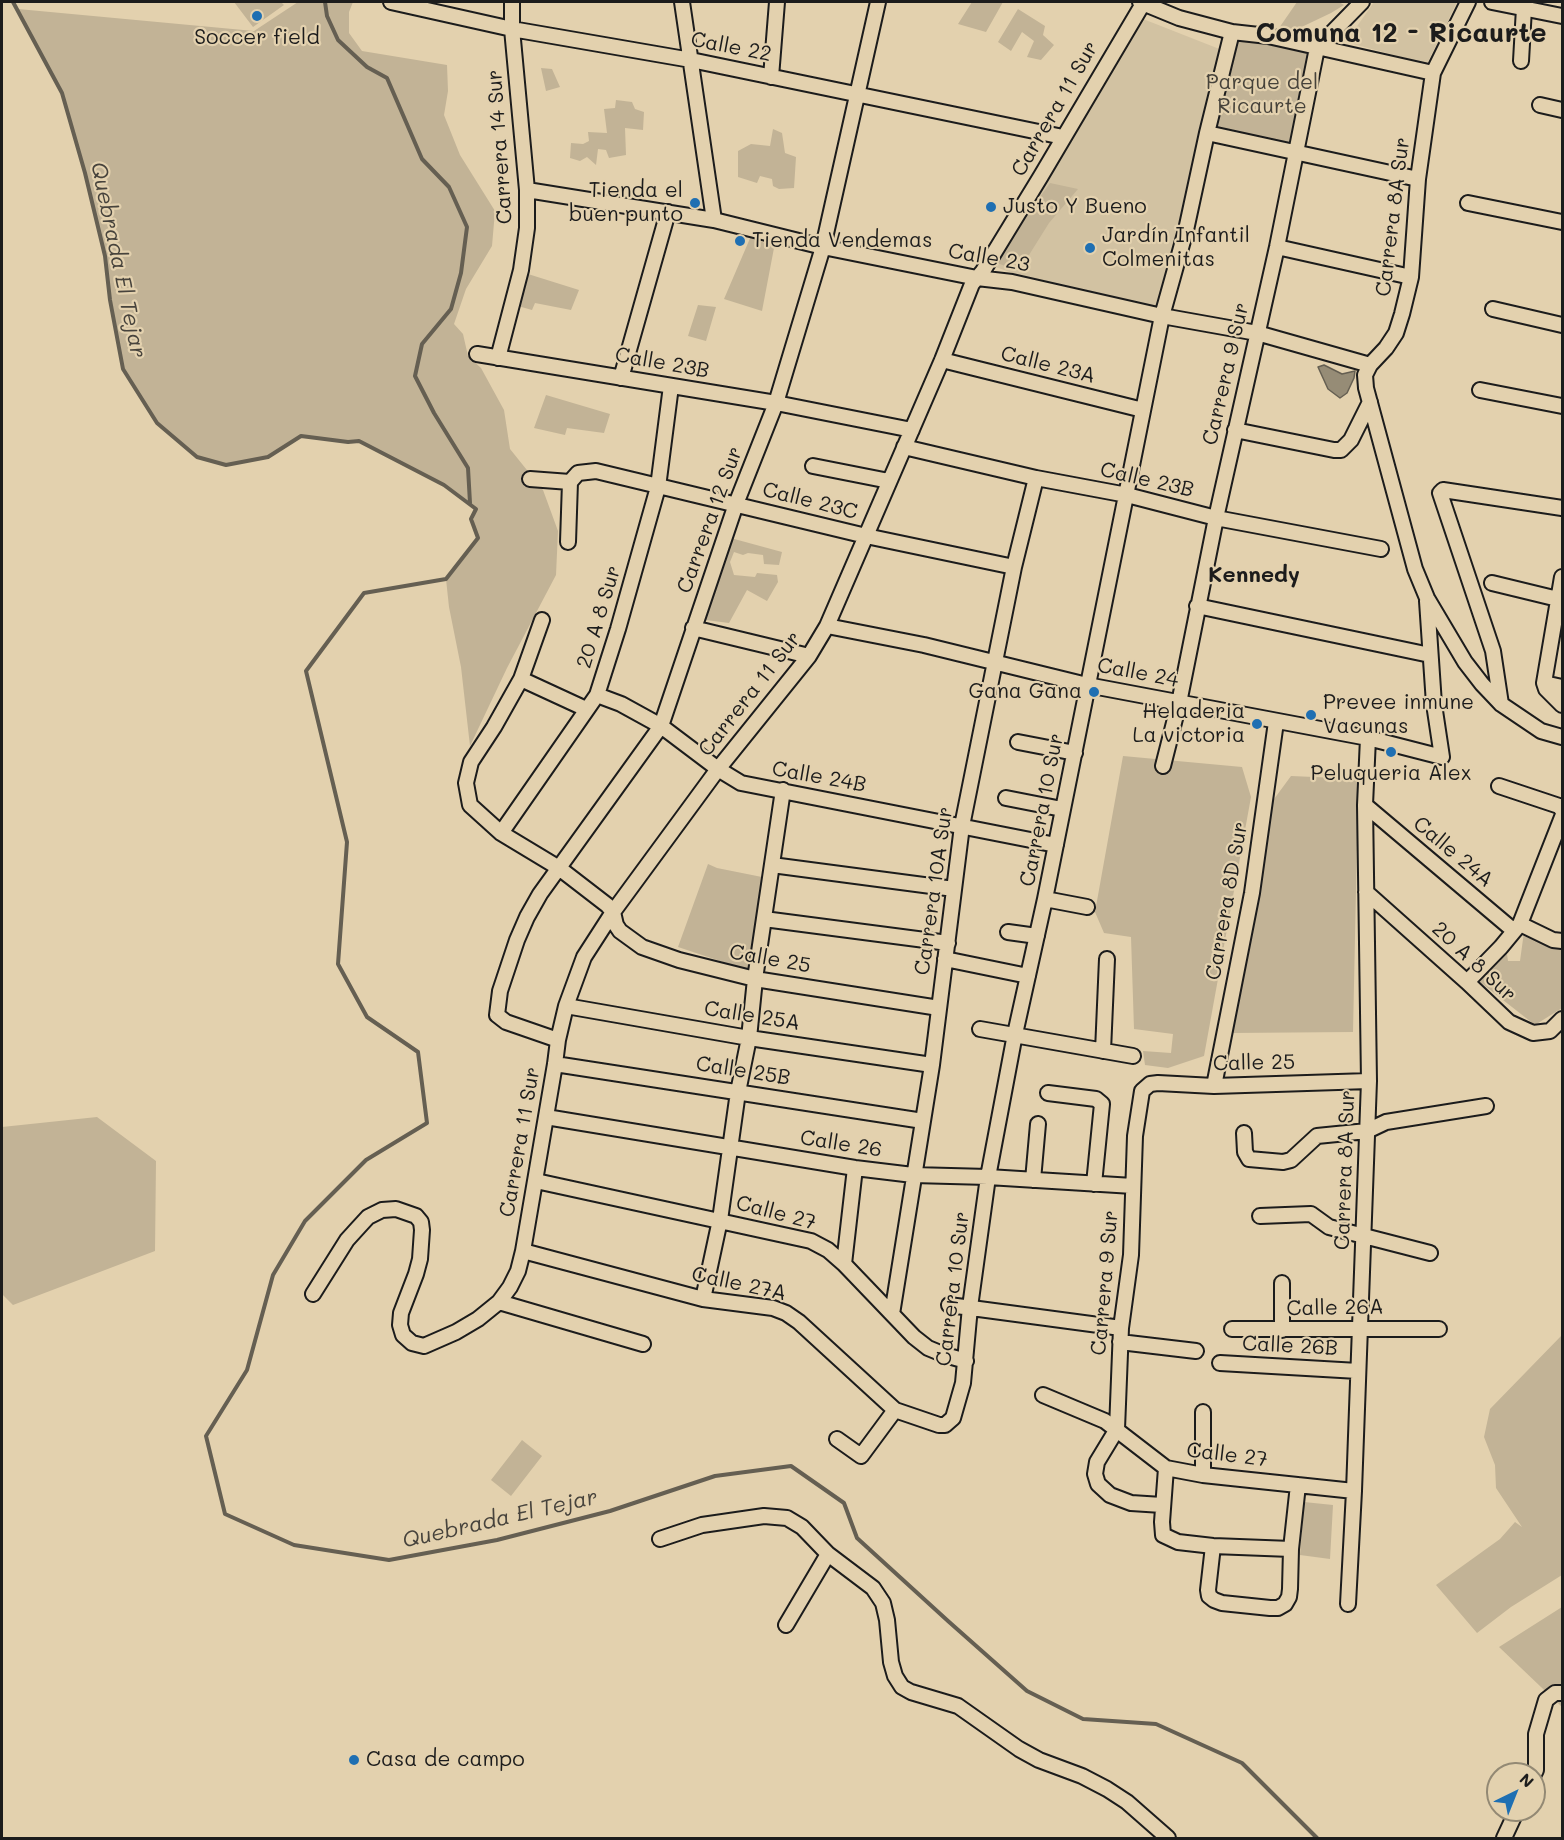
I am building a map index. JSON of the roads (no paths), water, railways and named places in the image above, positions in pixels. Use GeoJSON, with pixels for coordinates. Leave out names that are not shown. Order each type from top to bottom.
{"type":"FeatureCollection","features":[{"type":"Feature","properties":{"kind":"street","name":"Calle 22"},"geometry":{"type":"LineString","coordinates":[[391,2],[512,28],[691,60],[1063,137]]}},
{"type":"Feature","properties":{"kind":"street","name":"Carrera 14 Sur"},"geometry":{"type":"LineString","coordinates":[[498,358],[520,270],[527,228],[527,190],[512,28],[512,2]]}},
{"type":"Feature","properties":{"kind":"street"},"geometry":{"type":"LineString","coordinates":[[682,2],[714,220]]}},
{"type":"Feature","properties":{"kind":"street"},"geometry":{"type":"LineString","coordinates":[[771,77],[777,2]]}},
{"type":"Feature","properties":{"kind":"street","name":"Carrera 12 Sur"},"geometry":{"type":"LineString","coordinates":[[558,1040],[506,1022],[497,1015],[500,991],[520,932],[540,894],[661,726],[736,504],[776,404],[823,247],[878,2]]}},
{"type":"Feature","properties":{"kind":"street"},"geometry":{"type":"LineString","coordinates":[[1142,2],[1179,18],[1232,32],[1268,36],[1433,73],[1468,2]]}},
{"type":"Feature","properties":{"kind":"street","name":"Carrera 11 Sur"},"geometry":{"type":"LineString","coordinates":[[314,1294],[347,1240],[368,1217],[382,1210],[396,1209],[409,1212],[421,1222],[422,1230],[420,1259],[401,1313],[400,1324],[403,1335],[412,1343],[424,1346],[456,1332],[478,1319],[499,1302],[510,1287],[518,1271],[523,1251],[558,1040],[566,1006],[584,957],[613,912],[718,769],[809,656],[827,626],[976,278],[983,271],[1142,2]]}},
{"type":"Feature","properties":{"kind":"street"},"geometry":{"type":"LineString","coordinates":[[1317,48],[1362,2]]}},
{"type":"Feature","properties":{"kind":"street"},"geometry":{"type":"LineString","coordinates":[[1492,2],[1563,16]]}},
{"type":"Feature","properties":{"kind":"street"},"geometry":{"type":"LineString","coordinates":[[1521,61],[1524,8]]}},
{"type":"Feature","properties":{"kind":"street","name":"Carrera 10 Sur"},"geometry":{"type":"LineString","coordinates":[[949,1423],[956,1412],[966,1361],[970,1307],[988,1177],[1015,1034],[1075,753],[1162,316],[1186,230],[1232,32]]}},
{"type":"Feature","properties":{"kind":"street","name":"Carrera 9 Sur"},"geometry":{"type":"LineString","coordinates":[[1163,766],[1179,703],[1234,430],[1277,247],[1317,48]]}},
{"type":"Feature","properties":{"kind":"street","name":"Carrera 8A Sur"},"geometry":{"type":"LineString","coordinates":[[1370,365],[1396,333],[1411,277],[1418,179],[1433,73]]}},
{"type":"Feature","properties":{"kind":"street"},"geometry":{"type":"LineString","coordinates":[[1540,105],[1563,110]]}},
{"type":"Feature","properties":{"kind":"street"},"geometry":{"type":"LineString","coordinates":[[1207,133],[1418,179]]}},
{"type":"Feature","properties":{"kind":"street","name":"Calle 23"},"geometry":{"type":"LineString","coordinates":[[527,190],[714,220],[823,247],[976,278],[1012,282],[1162,316],[1257,333],[1370,365]]}},
{"type":"Feature","properties":{"kind":"street"},"geometry":{"type":"LineString","coordinates":[[1468,203],[1563,222]]}},
{"type":"Feature","properties":{"kind":"street"},"geometry":{"type":"LineString","coordinates":[[621,378],[668,212]]}},
{"type":"Feature","properties":{"kind":"street"},"geometry":{"type":"LineString","coordinates":[[1277,247],[1411,277]]}},
{"type":"Feature","properties":{"kind":"street"},"geometry":{"type":"LineString","coordinates":[[1493,309],[1563,325]]}},
{"type":"Feature","properties":{"kind":"street","name":"Calle 23B"},"geometry":{"type":"LineString","coordinates":[[477,354],[776,404],[912,430]]}},
{"type":"Feature","properties":{"kind":"street","name":"Calle 23A"},"geometry":{"type":"LineString","coordinates":[[942,360],[1143,410]]}},
{"type":"Feature","properties":{"kind":"street"},"geometry":{"type":"LineString","coordinates":[[1370,365],[1365,375],[1366,388],[1415,569],[1427,598],[1465,662],[1501,704],[1541,731],[1563,737]]}},
{"type":"Feature","properties":{"kind":"street","name":"20 A 8 Sur"},"geometry":{"type":"LineString","coordinates":[[501,833],[597,695],[658,487],[671,386]]}},
{"type":"Feature","properties":{"kind":"street"},"geometry":{"type":"LineString","coordinates":[[1480,390],[1563,406]]}},
{"type":"Feature","properties":{"kind":"street"},"geometry":{"type":"LineString","coordinates":[[1234,430],[1341,450],[1351,440],[1370,402]]}},
{"type":"Feature","properties":{"kind":"street","name":"Calle 23B"},"geometry":{"type":"LineString","coordinates":[[904,447],[1036,478],[1127,495],[1216,518],[1381,549]]}},
{"type":"Feature","properties":{"kind":"street"},"geometry":{"type":"LineString","coordinates":[[813,466],[889,482]]}},
{"type":"Feature","properties":{"kind":"street","name":"Calle 23C"},"geometry":{"type":"LineString","coordinates":[[530,479],[570,482],[578,473],[596,471],[866,536],[1014,567]]}},
{"type":"Feature","properties":{"kind":"street","name":"Carrera 10A Sur"},"geometry":{"type":"LineString","coordinates":[[892,1314],[932,1065],[962,826],[1014,567],[1036,478]]}},
{"type":"Feature","properties":{"kind":"street"},"geometry":{"type":"LineString","coordinates":[[568,542],[570,482]]}},
{"type":"Feature","properties":{"kind":"street"},"geometry":{"type":"LineString","coordinates":[[1501,704],[1493,651],[1440,493],[1443,490],[1563,508]]}},
{"type":"Feature","properties":{"kind":"street"},"geometry":{"type":"LineString","coordinates":[[1563,576],[1544,683],[1546,689],[1563,705]]}},
{"type":"Feature","properties":{"kind":"street"},"geometry":{"type":"LineString","coordinates":[[1492,583],[1560,599]]}},
{"type":"Feature","properties":{"kind":"street"},"geometry":{"type":"LineString","coordinates":[[1197,606],[1430,655],[1427,598]]}},
{"type":"Feature","properties":{"kind":"street"},"geometry":{"type":"LineString","coordinates":[[542,620],[521,679],[471,762],[466,783],[470,805],[501,833],[559,868],[613,912]]}},
{"type":"Feature","properties":{"kind":"street","name":"Calle 24"},"geometry":{"type":"LineString","coordinates":[[827,626],[924,645],[1087,685],[1368,738],[1442,757],[1430,655]]}},
{"type":"Feature","properties":{"kind":"street"},"geometry":{"type":"LineString","coordinates":[[693,628],[809,656]]}},
{"type":"Feature","properties":{"kind":"street"},"geometry":{"type":"LineString","coordinates":[[521,679],[586,709]]}},
{"type":"Feature","properties":{"kind":"street"},"geometry":{"type":"LineString","coordinates":[[1544,683],[1563,687]]}},
{"type":"Feature","properties":{"kind":"street","name":"Calle 24B"},"geometry":{"type":"LineString","coordinates":[[597,695],[621,704],[661,726],[718,769],[741,783],[1056,845]]}},
{"type":"Feature","properties":{"kind":"street","name":"Carrera 8D Sur"},"geometry":{"type":"LineString","coordinates":[[1214,1086],[1252,893],[1276,722]]}},
{"type":"Feature","properties":{"kind":"street","name":"Carrera 8A Sur"},"geometry":{"type":"LineString","coordinates":[[1348,1604],[1369,1081],[1365,805],[1368,738]]}},
{"type":"Feature","properties":{"kind":"street"},"geometry":{"type":"LineString","coordinates":[[1018,742],[1075,753]]}},
{"type":"Feature","properties":{"kind":"street"},"geometry":{"type":"LineString","coordinates":[[1499,786],[1559,806],[1563,810]]}},
{"type":"Feature","properties":{"kind":"street"},"geometry":{"type":"LineString","coordinates":[[703,1299],[720,1220],[738,1092],[749,1038],[755,979],[783,790]]}},
{"type":"Feature","properties":{"kind":"street"},"geometry":{"type":"LineString","coordinates":[[1006,798],[1062,809]]}},
{"type":"Feature","properties":{"kind":"street","name":"Calle 24A"},"geometry":{"type":"LineString","coordinates":[[1365,805],[1516,927],[1553,940],[1563,941]]}},
{"type":"Feature","properties":{"kind":"street"},"geometry":{"type":"LineString","coordinates":[[1467,982],[1506,942],[1516,927],[1563,818]]}},
{"type":"Feature","properties":{"kind":"street"},"geometry":{"type":"LineString","coordinates":[[772,866],[954,888]]}},
{"type":"Feature","properties":{"kind":"street","name":"20 A 8 Sur"},"geometry":{"type":"LineString","coordinates":[[1366,892],[1509,1022],[1533,1033],[1550,1031],[1563,1019]]}},
{"type":"Feature","properties":{"kind":"street"},"geometry":{"type":"LineString","coordinates":[[1045,899],[1087,907]]}},
{"type":"Feature","properties":{"kind":"street","name":"Calle 25"},"geometry":{"type":"LineString","coordinates":[[613,912],[620,931],[642,947],[679,960],[755,979],[939,1008]]}},
{"type":"Feature","properties":{"kind":"street"},"geometry":{"type":"LineString","coordinates":[[764,919],[948,943]]}},
{"type":"Feature","properties":{"kind":"street"},"geometry":{"type":"LineString","coordinates":[[1008,932],[1037,936]]}},
{"type":"Feature","properties":{"kind":"street"},"geometry":{"type":"LineString","coordinates":[[1103,1051],[1107,958]]}},
{"type":"Feature","properties":{"kind":"street"},"geometry":{"type":"LineString","coordinates":[[945,959],[1028,976]]}},
{"type":"Feature","properties":{"kind":"street","name":"Calle 25A"},"geometry":{"type":"LineString","coordinates":[[566,1006],[749,1038],[932,1065]]}},
{"type":"Feature","properties":{"kind":"street"},"geometry":{"type":"LineString","coordinates":[[980,1029],[1133,1056]]}},
{"type":"Feature","properties":{"kind":"street","name":"Calle 25B"},"geometry":{"type":"LineString","coordinates":[[555,1064],[923,1121]]}},
{"type":"Feature","properties":{"kind":"street","name":"Calle 25"},"geometry":{"type":"LineString","coordinates":[[1142,1091],[1150,1084],[1158,1083],[1214,1086],[1369,1081]]}},
{"type":"Feature","properties":{"kind":"street","name":"Carrera 9 Sur"},"geometry":{"type":"LineString","coordinates":[[1142,1091],[1135,1136],[1131,1256],[1120,1335],[1117,1429],[1097,1462],[1095,1474],[1098,1484],[1110,1494],[1131,1503],[1162,1505]]}},
{"type":"Feature","properties":{"kind":"street"},"geometry":{"type":"LineString","coordinates":[[1048,1093],[1096,1099],[1102,1104],[1094,1184]]}},
{"type":"Feature","properties":{"kind":"street"},"geometry":{"type":"LineString","coordinates":[[1244,1133],[1245,1152],[1249,1159],[1283,1162],[1291,1160],[1317,1136],[1367,1131],[1386,1122],[1486,1106]]}},
{"type":"Feature","properties":{"kind":"street","name":"Calle 26"},"geometry":{"type":"LineString","coordinates":[[546,1117],[855,1168],[914,1175],[1134,1186]]}},
{"type":"Feature","properties":{"kind":"street"},"geometry":{"type":"LineString","coordinates":[[1033,1180],[1038,1124]]}},
{"type":"Feature","properties":{"kind":"street"},"geometry":{"type":"LineString","coordinates":[[844,1264],[855,1168]]}},
{"type":"Feature","properties":{"kind":"street","name":"Calle 27"},"geometry":{"type":"LineString","coordinates":[[536,1181],[811,1241],[828,1250],[844,1264],[928,1348],[966,1361]]}},
{"type":"Feature","properties":{"kind":"street"},"geometry":{"type":"LineString","coordinates":[[1260,1216],[1311,1214],[1327,1226],[1430,1254]]}},
{"type":"Feature","properties":{"kind":"street","name":"Calle 27A"},"geometry":{"type":"LineString","coordinates":[[523,1251],[703,1299],[773,1308],[786,1313],[799,1322],[895,1410],[939,1425],[949,1423]]}},
{"type":"Feature","properties":{"kind":"street"},"geometry":{"type":"LineString","coordinates":[[1282,1283],[1282,1330]]}},
{"type":"Feature","properties":{"kind":"street"},"geometry":{"type":"LineString","coordinates":[[499,1302],[643,1344]]}},
{"type":"Feature","properties":{"kind":"street"},"geometry":{"type":"LineString","coordinates":[[949,1305],[970,1307],[1196,1351]]}},
{"type":"Feature","properties":{"kind":"street","name":"Calle 26A"},"geometry":{"type":"LineString","coordinates":[[1232,1329],[1439,1329]]}},
{"type":"Feature","properties":{"kind":"street","name":"Calle 26B"},"geometry":{"type":"LineString","coordinates":[[1220,1363],[1358,1371]]}},
{"type":"Feature","properties":{"kind":"street","name":"Calle 27"},"geometry":{"type":"LineString","coordinates":[[1043,1395],[1093,1415],[1117,1429],[1166,1468],[1203,1475],[1354,1491]]}},
{"type":"Feature","properties":{"kind":"street"},"geometry":{"type":"LineString","coordinates":[[837,1439],[861,1456],[895,1410]]}},
{"type":"Feature","properties":{"kind":"street"},"geometry":{"type":"LineString","coordinates":[[1203,1412],[1203,1475]]}},
{"type":"Feature","properties":{"kind":"street"},"geometry":{"type":"LineString","coordinates":[[1166,1468],[1162,1505],[1163,1535],[1178,1542],[1291,1550]]}},
{"type":"Feature","properties":{"kind":"street"},"geometry":{"type":"LineString","coordinates":[[1213,1546],[1209,1596],[1222,1603],[1270,1608],[1278,1608],[1285,1604],[1289,1597],[1298,1485]]}},
{"type":"Feature","properties":{"kind":"street"},"geometry":{"type":"LineString","coordinates":[[660,1539],[702,1525],[732,1519],[787,1518],[802,1527],[828,1554],[873,1588],[883,1603],[891,1662],[895,1676],[902,1687],[911,1692],[958,1706],[1019,1749],[1107,1789],[1127,1802],[1168,1839]]}},
{"type":"Feature","properties":{"kind":"street"},"geometry":{"type":"LineString","coordinates":[[786,1625],[828,1554]]}},
{"type":"Feature","properties":{"kind":"street"},"geometry":{"type":"LineString","coordinates":[[1536,1762],[1536,1734],[1546,1700],[1555,1693],[1563,1694]]}},
{"type":"Feature","properties":{"kind":"street"},"geometry":{"type":"LineString","coordinates":[[1504,1839],[1512,1822]]}},
{"type":"Feature","properties":{"kind":"waterway","name":"Quebrada El Tejar"},"geometry":{"type":"LineString","coordinates":[[13,2],[62,93],[85,173],[105,256],[110,300],[123,369],[157,423],[197,457],[226,465],[268,457],[301,436],[348,442],[359,441],[444,485],[476,509],[471,519],[478,538],[446,579],[364,593],[306,671],[347,842],[338,964],[367,1017],[418,1052],[427,1123],[366,1160],[305,1221],[273,1275],[247,1370],[206,1436],[225,1514],[294,1545],[389,1560],[497,1540],[610,1511],[715,1476],[791,1466],[844,1503],[857,1538],[1027,1691],[1083,1719],[1156,1724],[1242,1763],[1317,1838]]}},
{"type":"Feature","properties":{"kind":"waterway"},"geometry":{"type":"LineString","coordinates":[[325,2],[327,16],[338,40],[367,67],[387,78],[422,159],[449,187],[467,227],[461,273],[451,309],[422,344],[415,376],[434,413],[468,468],[470,503]]}},
{"type":"Feature","properties":{"kind":"place","name":"Soccer field"},"geometry":{"type":"Point","coordinates":[257,16]}},
{"type":"Feature","properties":{"kind":"place","name":"Tienda el buen punto"},"geometry":{"type":"Point","coordinates":[695,203]}},
{"type":"Feature","properties":{"kind":"place","name":"Justo Y Bueno"},"geometry":{"type":"Point","coordinates":[991,207]}},
{"type":"Feature","properties":{"kind":"place","name":"Tienda Vendemas"},"geometry":{"type":"Point","coordinates":[740,241]}},
{"type":"Feature","properties":{"kind":"place","name":"Jardín Infantil Colmenitas"},"geometry":{"type":"Point","coordinates":[1090,248]}},
{"type":"Feature","properties":{"kind":"place","name":"Gana Gana"},"geometry":{"type":"Point","coordinates":[1094,692]}},
{"type":"Feature","properties":{"kind":"place","name":"Prevee inmune Vacunas"},"geometry":{"type":"Point","coordinates":[1311,715]}},
{"type":"Feature","properties":{"kind":"place","name":"Heladeria La victoria"},"geometry":{"type":"Point","coordinates":[1257,724]}},
{"type":"Feature","properties":{"kind":"place","name":"Peluqueria Alex"},"geometry":{"type":"Point","coordinates":[1391,752]}},
{"type":"Feature","properties":{"kind":"place","name":"Casa de campo"},"geometry":{"type":"Point","coordinates":[354,1760]}},
{"type":"Feature","properties":{"kind":"district","name":"Comuna 12 - Ricaurte"},"geometry":{"type":"Point","coordinates":[1401,34]}},
{"type":"Feature","properties":{"kind":"district","name":"Kennedy"},"geometry":{"type":"Point","coordinates":[1254,575]}},
{"type":"Feature","properties":{"kind":"park label","name":"Parque del Ricaurte"},"geometry":{"type":"Point","coordinates":[1262,95]}}]}
